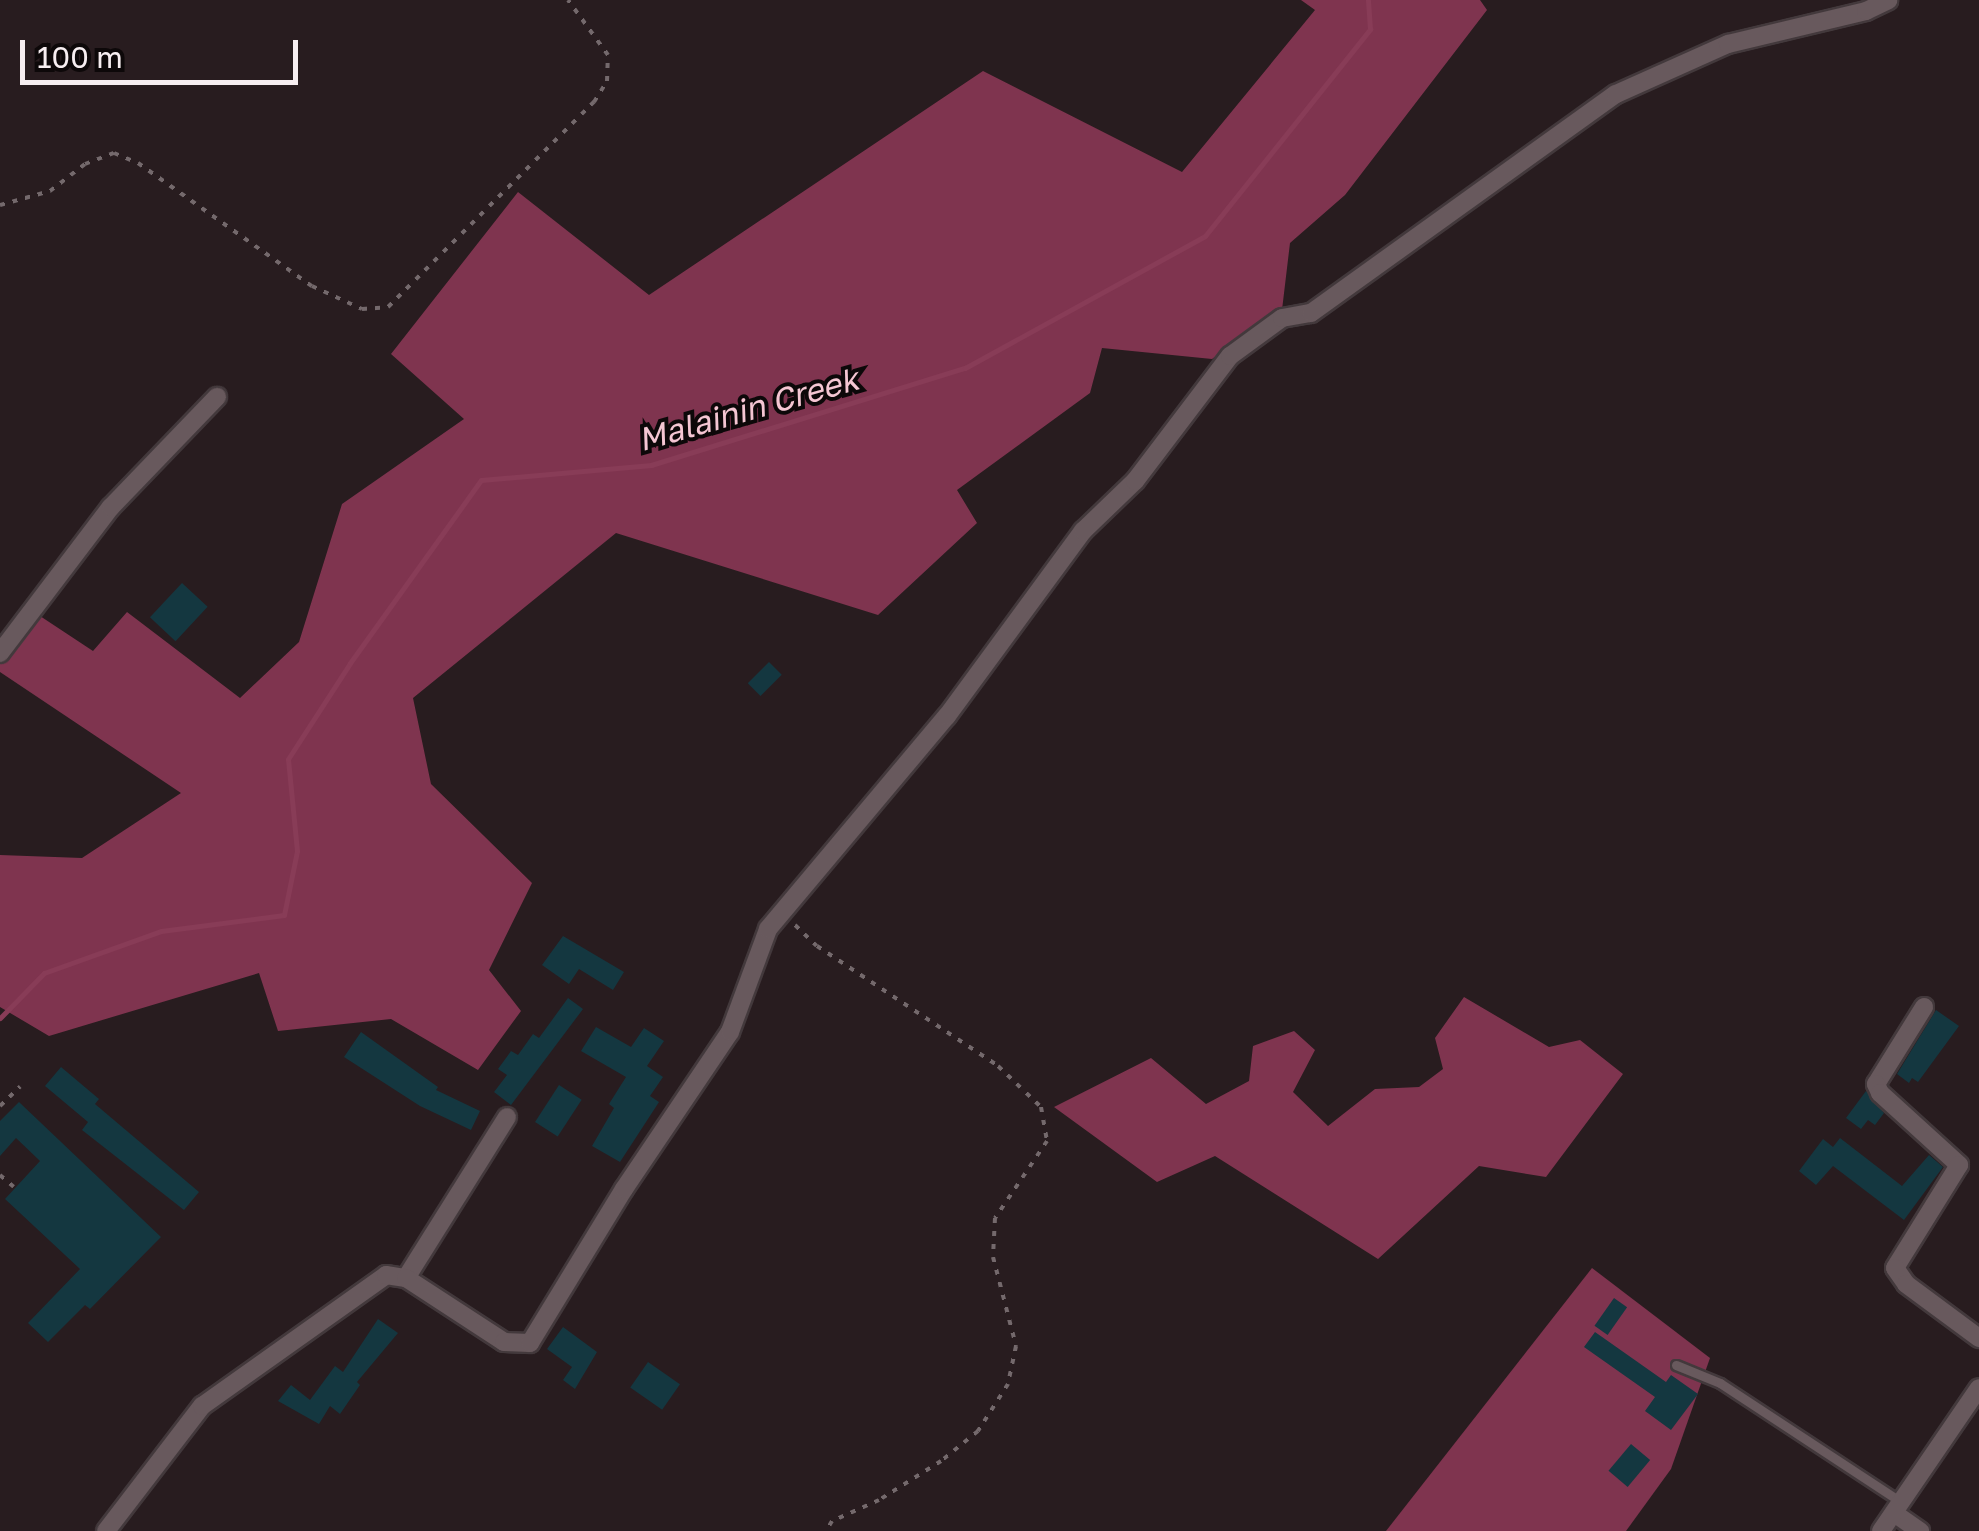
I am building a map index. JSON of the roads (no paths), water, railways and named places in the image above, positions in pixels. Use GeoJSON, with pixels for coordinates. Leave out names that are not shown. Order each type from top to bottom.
{"type":"FeatureCollection","features":[{"type":"Feature","properties":{"kind":"street"},"geometry":{"type":"LineString","coordinates":[[106,1531],[202,1406],[386,1275],[406,1278],[504,1342],[530,1343],[624,1190],[730,1032],[768,929],[788,900],[946,716],[1084,531],[1136,480],[1230,356],[1282,318],[1311,313],[1616,94],[1728,44],[1866,11],[1889,0]]}},
{"type":"Feature","properties":{"kind":"street"},"geometry":{"type":"LineString","coordinates":[[0,653],[111,507],[217,397]]}},
{"type":"Feature","properties":{"kind":"street"},"geometry":{"type":"LineString","coordinates":[[1924,1007],[1876,1084],[1880,1093],[1959,1165],[1894,1268],[1906,1284],[1979,1338]]}},
{"type":"Feature","properties":{"kind":"street"},"geometry":{"type":"LineString","coordinates":[[406,1278],[506,1117]]}},
{"type":"Feature","properties":{"kind":"street"},"geometry":{"type":"LineString","coordinates":[[1881,1531],[1979,1388]]}},
{"type":"Feature","properties":{"kind":"street"},"geometry":{"type":"LineString","coordinates":[[1896,1507],[1920,1531]]}},
{"type":"Feature","properties":{"kind":"lane"},"geometry":{"type":"LineString","coordinates":[[1676,1365],[1720,1383],[1896,1507]]}},
{"type":"Feature","properties":{"kind":"waterway","name":"Malainin Creek"},"geometry":{"type":"LineString","coordinates":[[0,1018],[44,973],[161,931],[284,915],[297,851],[288,759],[350,663],[481,480],[651,465],[965,368],[1205,236],[1370,29],[1368,0]]}}]}
